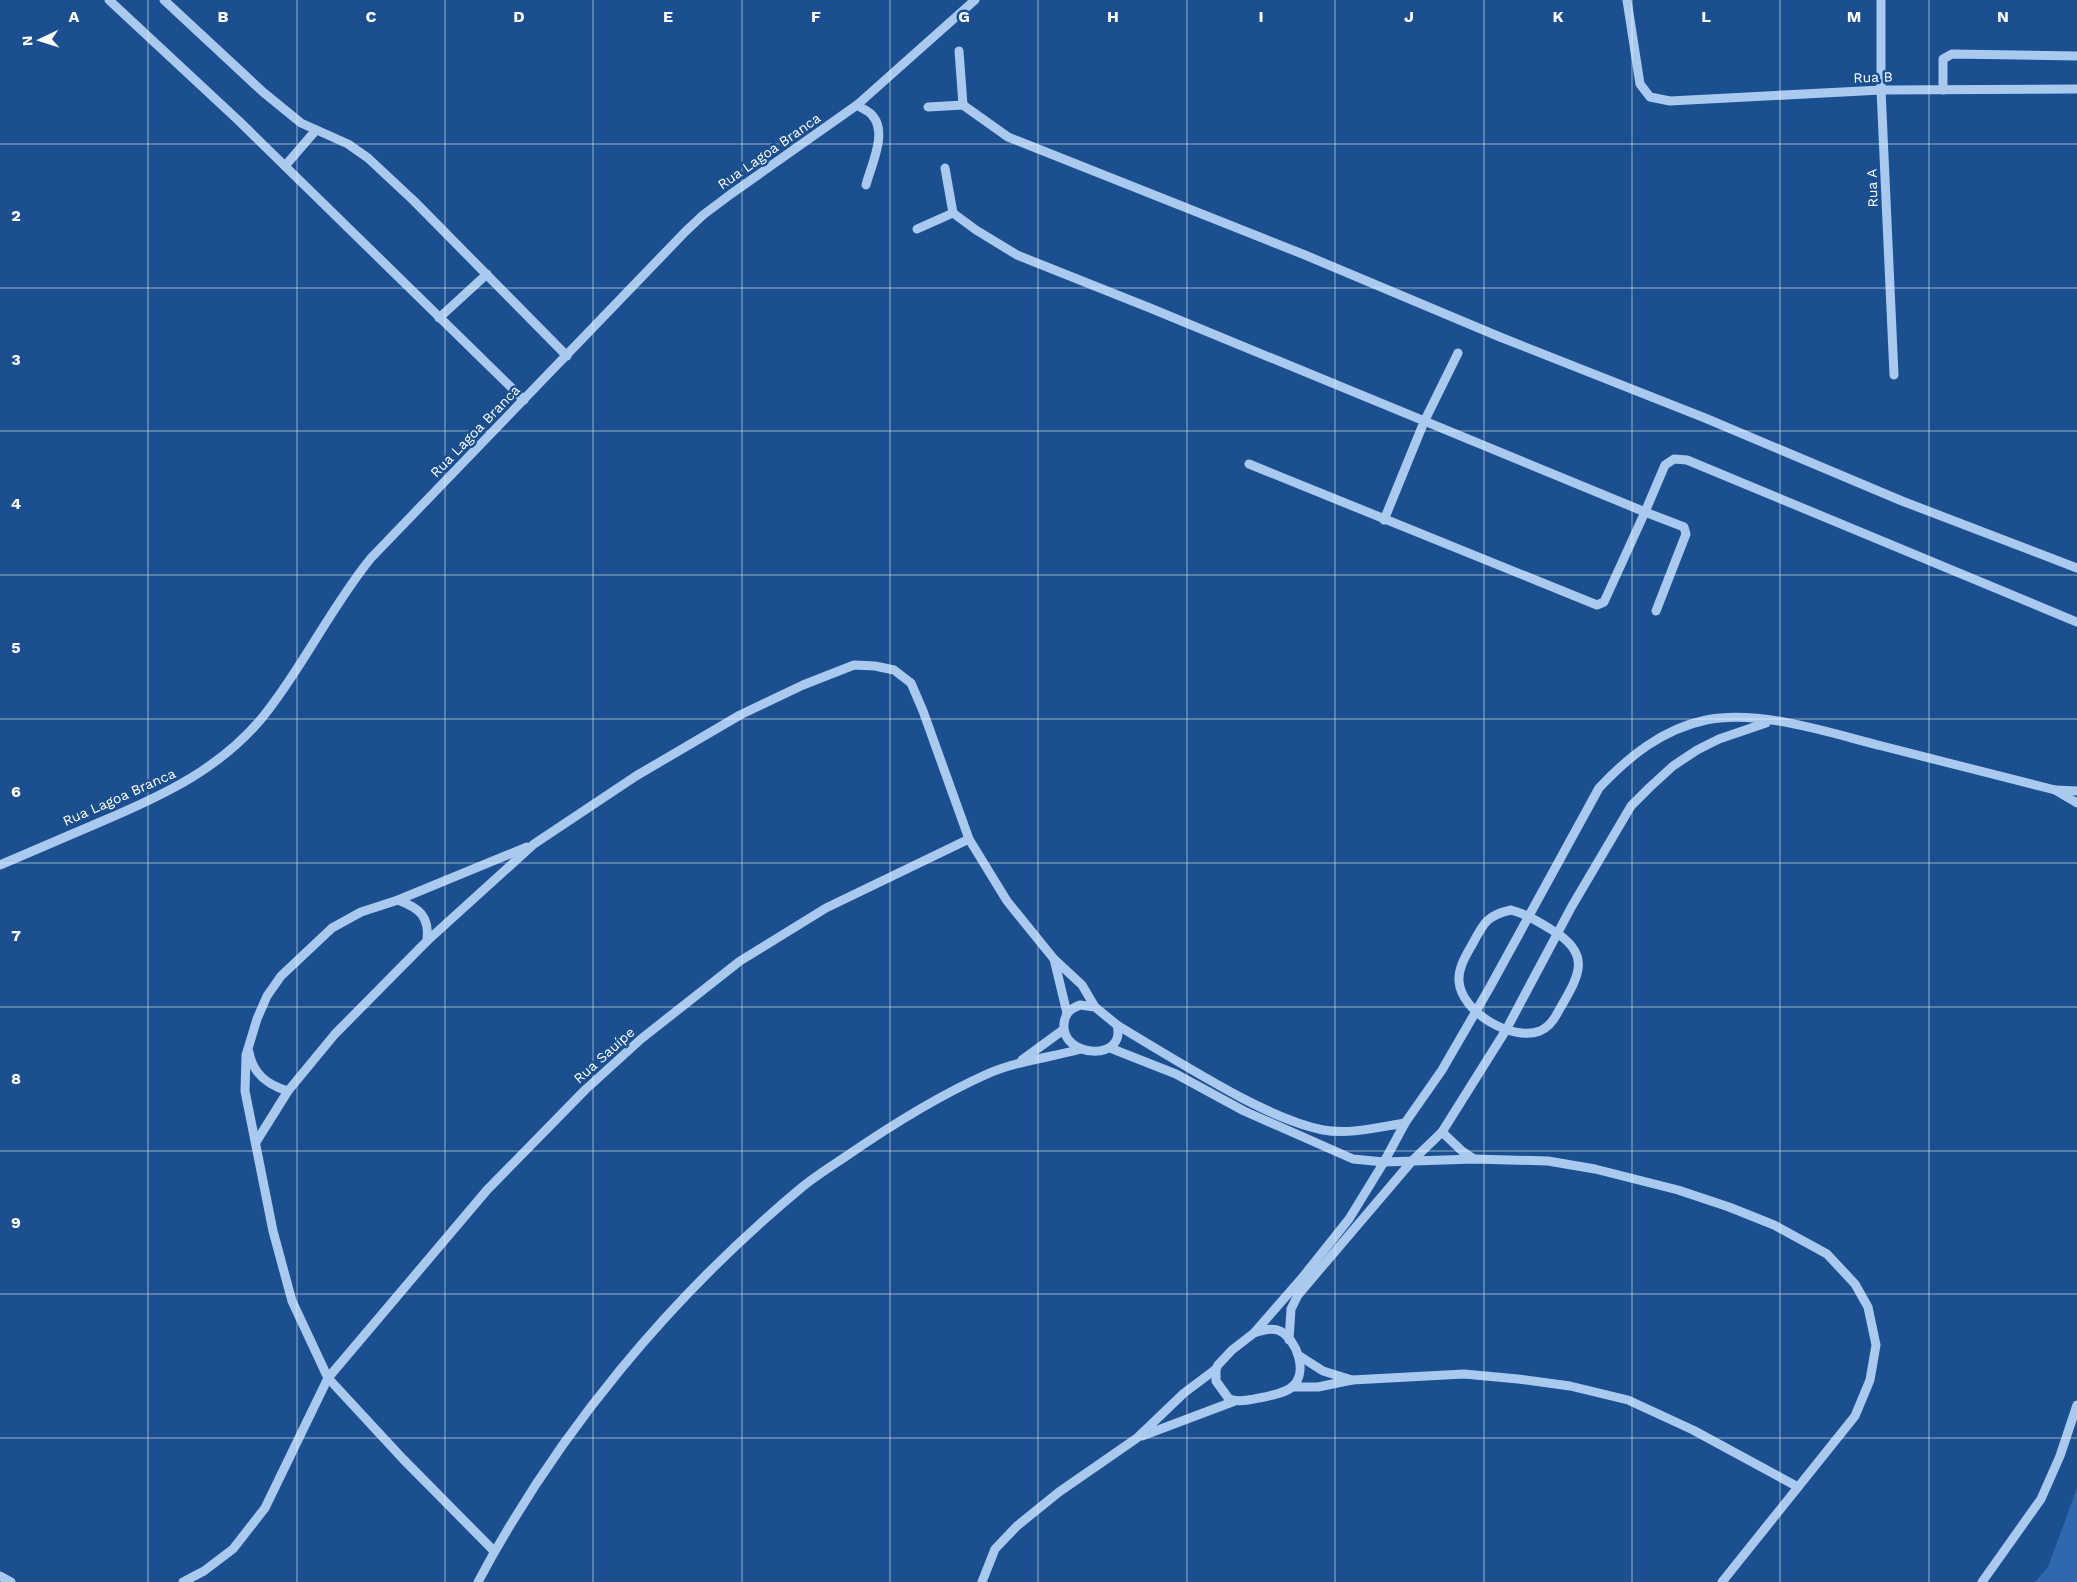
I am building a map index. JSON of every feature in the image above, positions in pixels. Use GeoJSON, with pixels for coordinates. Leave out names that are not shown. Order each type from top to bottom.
{"type":"FeatureCollection","features":[{"type":"Feature","properties":{"kind":"street"},"geometry":{"type":"LineString","coordinates":[[109,0],[285,166],[524,400]]}},
{"type":"Feature","properties":{"kind":"street"},"geometry":{"type":"LineString","coordinates":[[164,0],[263,92],[301,123],[348,144],[368,158],[414,201],[568,356]]}},
{"type":"Feature","properties":{"kind":"street","name":"Rua Lagoa Branca"},"geometry":{"type":"LineString","coordinates":[[0,865],[151,801],[199,775],[235,747],[269,710],[348,586],[371,558],[703,215],[857,106],[975,0]]}},
{"type":"Feature","properties":{"kind":"street","name":"Rua B"},"geometry":{"type":"LineString","coordinates":[[1627,0],[1640,84],[1650,97],[1670,101],[1881,90],[2077,89]]}},
{"type":"Feature","properties":{"kind":"street","name":"Rua A"},"geometry":{"type":"LineString","coordinates":[[1881,0],[1881,90],[1894,375]]}},
{"type":"Feature","properties":{"kind":"street"},"geometry":{"type":"LineString","coordinates":[[959,51],[963,105]]}},
{"type":"Feature","properties":{"kind":"street"},"geometry":{"type":"LineString","coordinates":[[1943,90],[1944,59],[1952,54],[2077,56]]}},
{"type":"Feature","properties":{"kind":"street"},"geometry":{"type":"LineString","coordinates":[[928,107],[963,105],[1008,137],[1296,251],[1500,337],[1705,418],[1902,501],[2077,568]]}},
{"type":"Feature","properties":{"kind":"street"},"geometry":{"type":"LineString","coordinates":[[857,106],[872,115],[880,141],[866,185]]}},
{"type":"Feature","properties":{"kind":"street"},"geometry":{"type":"LineString","coordinates":[[285,166],[316,130]]}},
{"type":"Feature","properties":{"kind":"street"},"geometry":{"type":"LineString","coordinates":[[946,168],[954,213],[976,230],[1017,255],[1159,311],[1424,422],[1684,527],[1686,534],[1656,611]]}},
{"type":"Feature","properties":{"kind":"street"},"geometry":{"type":"LineString","coordinates":[[917,230],[954,213]]}},
{"type":"Feature","properties":{"kind":"street"},"geometry":{"type":"LineString","coordinates":[[439,318],[487,274]]}},
{"type":"Feature","properties":{"kind":"street"},"geometry":{"type":"LineString","coordinates":[[1384,520],[1424,422],[1458,353]]}},
{"type":"Feature","properties":{"kind":"street"},"geometry":{"type":"LineString","coordinates":[[1249,464],[1597,605],[1604,602],[1665,465],[1674,459],[1687,460],[2077,622]]}},
{"type":"Feature","properties":{"kind":"street"},"geometry":{"type":"LineString","coordinates":[[256,1142],[288,1090],[335,1034],[428,941],[534,844],[636,776],[740,715],[803,685],[854,665],[875,666],[894,670],[911,683],[969,839],[1007,901],[1054,959],[1082,985],[1096,1007],[1117,1025],[1208,1080],[1272,1113],[1300,1124],[1323,1130],[1358,1130],[1406,1123]]}},
{"type":"Feature","properties":{"kind":"street"},"geometry":{"type":"LineString","coordinates":[[982,1582],[995,1549],[1017,1526],[1059,1492],[1137,1438],[1184,1393],[1216,1368],[1232,1350],[1254,1333],[1329,1245],[1349,1218],[1406,1123],[1442,1070],[1599,788],[1631,756],[1665,734],[1706,720],[1729,718],[1771,721],[1804,726],[2055,790],[2077,791]]}},
{"type":"Feature","properties":{"kind":"street"},"geometry":{"type":"LineString","coordinates":[[1289,1340],[1291,1310],[1294,1302],[1412,1161],[1442,1132],[1506,1030],[1558,933],[1632,806],[1650,787],[1697,750],[1719,739],[1771,721]]}},
{"type":"Feature","properties":{"kind":"street"},"geometry":{"type":"LineString","coordinates":[[2055,790],[2077,803]]}},
{"type":"Feature","properties":{"kind":"street","name":"Rua Sauípe"},"geometry":{"type":"LineString","coordinates":[[182,1582],[204,1571],[233,1549],[266,1508],[328,1378],[487,1190],[585,1090],[641,1039],[740,961],[826,908],[969,839]]}},
{"type":"Feature","properties":{"kind":"street"},"geometry":{"type":"LineString","coordinates":[[494,1551],[403,1459],[328,1378],[292,1301],[273,1230],[245,1091],[246,1055],[257,1019],[267,996],[281,976],[332,928],[361,912],[398,900],[534,844]]}},
{"type":"Feature","properties":{"kind":"street"},"geometry":{"type":"LineString","coordinates":[[398,900],[413,906],[426,920],[429,930],[428,941]]}},
{"type":"Feature","properties":{"kind":"street"},"geometry":{"type":"LineString","coordinates":[[1511,910],[1528,916],[1558,933],[1578,953],[1579,964],[1575,980],[1549,1026],[1539,1031],[1517,1034],[1506,1030],[1476,1012],[1463,996],[1458,980],[1460,969],[1480,928],[1496,913],[1511,910]]}},
{"type":"Feature","properties":{"kind":"street"},"geometry":{"type":"LineString","coordinates":[[1020,1062],[1063,1030],[1067,1013],[1054,959]]}},
{"type":"Feature","properties":{"kind":"street"},"geometry":{"type":"LineString","coordinates":[[1067,1013],[1072,1008],[1080,1005],[1096,1007]]}},
{"type":"Feature","properties":{"kind":"street"},"geometry":{"type":"LineString","coordinates":[[1110,1048],[1117,1042],[1119,1037],[1117,1025]]}},
{"type":"Feature","properties":{"kind":"street"},"geometry":{"type":"LineString","coordinates":[[1063,1030],[1070,1043],[1081,1049],[1091,1051],[1110,1048],[1176,1074],[1244,1110],[1353,1159],[1384,1162],[1474,1159],[1548,1161],[1595,1168],[1729,1206],[1774,1225],[1827,1254],[1855,1284],[1868,1307],[1876,1345],[1870,1380],[1855,1416],[1722,1582]]}},
{"type":"Feature","properties":{"kind":"street"},"geometry":{"type":"LineString","coordinates":[[248,1047],[250,1059],[261,1078],[268,1083],[288,1090]]}},
{"type":"Feature","properties":{"kind":"street"},"geometry":{"type":"LineString","coordinates":[[478,1582],[494,1551],[564,1444],[620,1369],[661,1321],[728,1254],[802,1187],[895,1122],[986,1074],[1020,1062],[1081,1049]]}},
{"type":"Feature","properties":{"kind":"street"},"geometry":{"type":"LineString","coordinates":[[1442,1132],[1462,1152],[1474,1159]]}},
{"type":"Feature","properties":{"kind":"street"},"geometry":{"type":"LineString","coordinates":[[1329,1245],[1338,1251]]}},
{"type":"Feature","properties":{"kind":"street"},"geometry":{"type":"LineString","coordinates":[[1254,1333],[1272,1329],[1280,1331],[1289,1340],[1298,1355],[1323,1371],[1352,1380]]}},
{"type":"Feature","properties":{"kind":"street"},"geometry":{"type":"LineString","coordinates":[[1137,1438],[1235,1401],[1277,1394],[1297,1381],[1299,1372],[1298,1355]]}},
{"type":"Feature","properties":{"kind":"street"},"geometry":{"type":"LineString","coordinates":[[1216,1368],[1216,1381],[1220,1388],[1229,1399],[1235,1401]]}},
{"type":"Feature","properties":{"kind":"street"},"geometry":{"type":"LineString","coordinates":[[1292,1386],[1318,1387],[1352,1380],[1464,1374],[1570,1386],[1628,1400],[1710,1439],[1798,1488]]}},
{"type":"Feature","properties":{"kind":"street"},"geometry":{"type":"LineString","coordinates":[[1982,1582],[2041,1498],[2060,1456],[2077,1405]]}},
{"type":"Feature","properties":{"kind":"street"},"geometry":{"type":"LineString","coordinates":[[0,1576],[11,1582]]}},
{"type":"Feature","properties":{"kind":"shaded area"},"geometry":{"type":"Polygon","coordinates":[[[2077,1488],[2077,1582],[2035,1582],[2048,1567],[2077,1488]]]}}]}
